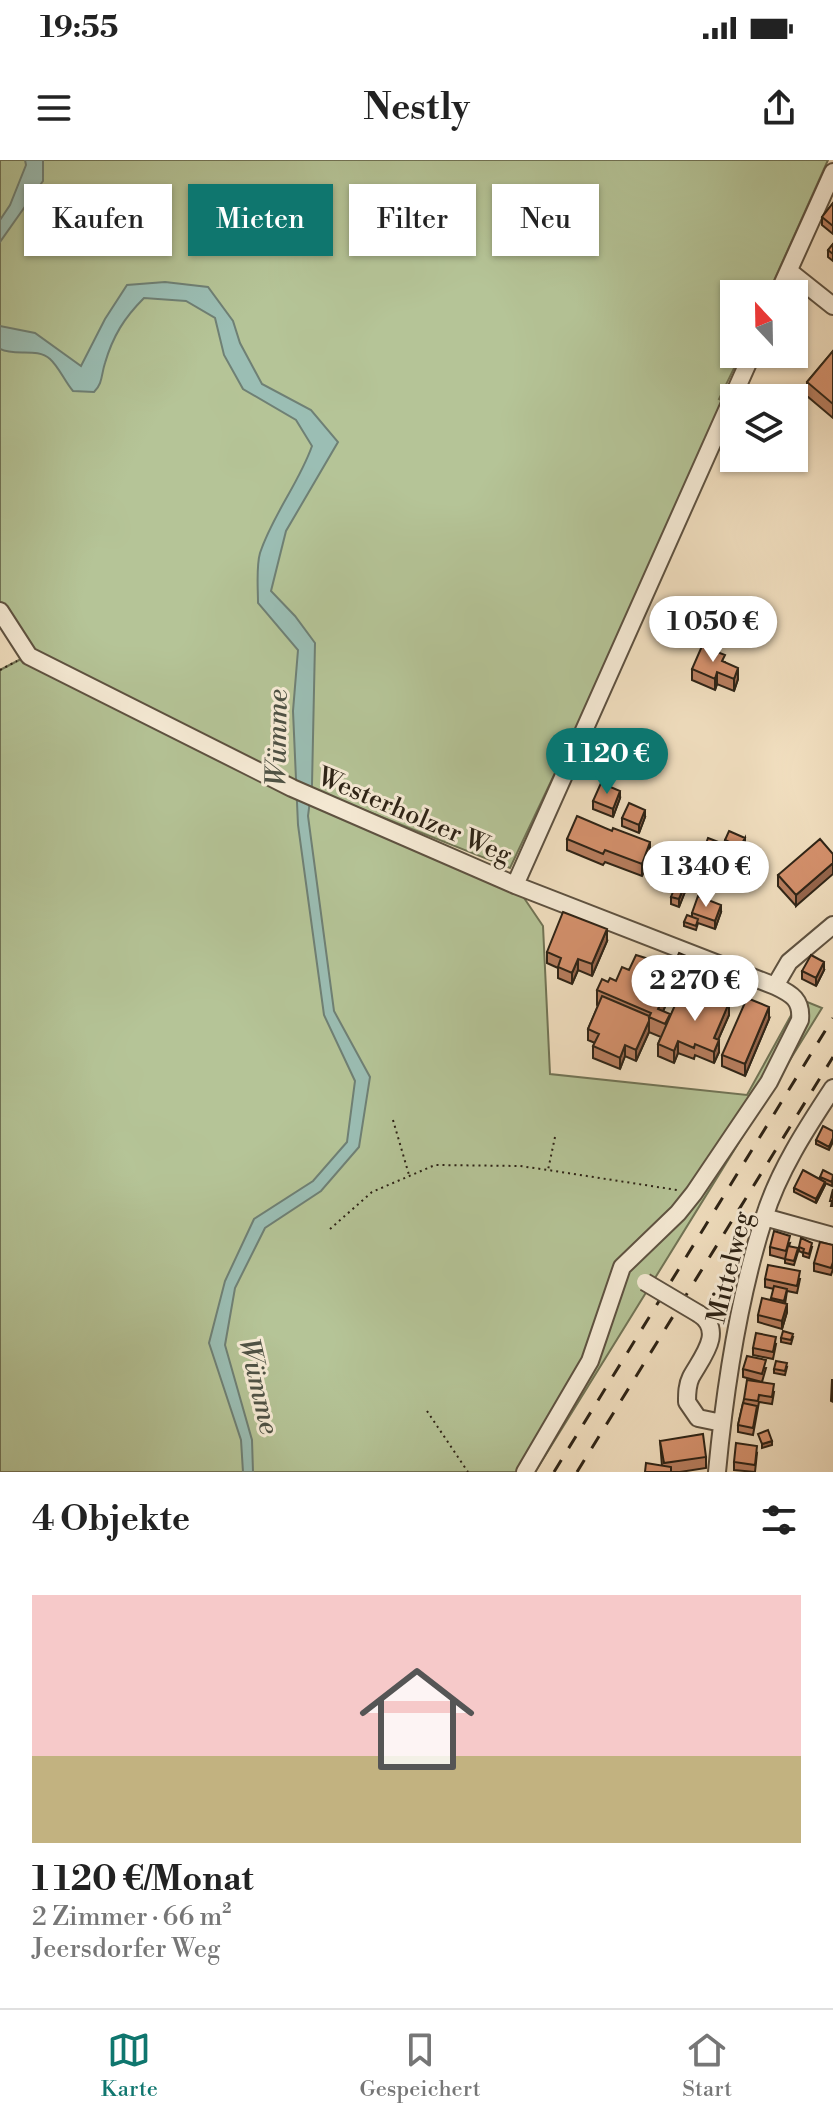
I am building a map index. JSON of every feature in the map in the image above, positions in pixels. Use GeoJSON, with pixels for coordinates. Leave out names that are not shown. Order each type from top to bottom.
{"type":"FeatureCollection","features":[{"type":"Feature","properties":{"kind":"street"},"geometry":{"type":"LineString","coordinates":[[785,280],[833,172]]}},
{"type":"Feature","properties":{"kind":"street"},"geometry":{"type":"LineString","coordinates":[[789,271],[833,306]]}},
{"type":"Feature","properties":{"kind":"street"},"geometry":{"type":"LineString","coordinates":[[515,885],[746,368]]}},
{"type":"Feature","properties":{"kind":"street"},"geometry":{"type":"LineString","coordinates":[[0,611],[29,656]]}},
{"type":"Feature","properties":{"kind":"street","name":"Westerholzer Weg"},"geometry":{"type":"LineString","coordinates":[[29,656],[292,788],[515,885],[791,994],[796,999],[800,1020],[769,1082],[694,1193]]}},
{"type":"Feature","properties":{"kind":"street"},"geometry":{"type":"LineString","coordinates":[[775,986],[789,962],[833,925]]}},
{"type":"Feature","properties":{"kind":"street","name":"Mittelweg"},"geometry":{"type":"LineString","coordinates":[[717,1472],[740,1313],[764,1217],[786,1165],[833,1088]]}},
{"type":"Feature","properties":{"kind":"street"},"geometry":{"type":"LineString","coordinates":[[525,1472],[590,1361],[622,1267],[678,1213],[694,1193]]}},
{"type":"Feature","properties":{"kind":"street"},"geometry":{"type":"LineString","coordinates":[[764,1217],[833,1236]]}},
{"type":"Feature","properties":{"kind":"street"},"geometry":{"type":"LineString","coordinates":[[622,1267],[699,1314],[709,1326],[710,1345],[691,1378],[687,1402],[698,1418],[722,1423]]}},
{"type":"Feature","properties":{"kind":"path"},"geometry":{"type":"LineString","coordinates":[[0,670],[29,656]]}},
{"type":"Feature","properties":{"kind":"path"},"geometry":{"type":"LineString","coordinates":[[393,1120],[409,1176]]}},
{"type":"Feature","properties":{"kind":"path"},"geometry":{"type":"LineString","coordinates":[[548,1170],[555,1137]]}},
{"type":"Feature","properties":{"kind":"path"},"geometry":{"type":"LineString","coordinates":[[330,1229],[372,1192],[435,1165],[520,1166],[694,1193]]}},
{"type":"Feature","properties":{"kind":"path"},"geometry":{"type":"LineString","coordinates":[[427,1411],[468,1472]]}},
{"type":"Feature","properties":{"kind":"green space"},"geometry":{"type":"Polygon","coordinates":[[[0,160],[828,160],[774,280],[720,280],[720,368],[734,368],[726,384],[720,384],[720,408],[510,868],[291,781],[31,653],[0,604],[0,160]]]}},
{"type":"Feature","properties":{"kind":"green space"},"geometry":{"type":"Polygon","coordinates":[[[23,658],[309,804],[520,892],[543,926],[550,1074],[747,1095],[800,999],[822,1008],[535,1472],[0,1472],[0,670],[23,658]]]}},
{"type":"Feature","properties":{"kind":"water"},"geometry":{"type":"Polygon","coordinates":[[[25,160],[43,160],[43,181],[41,184],[24,184],[24,208],[0,242],[0,220],[10,205],[26,165],[25,160]]]}},
{"type":"Feature","properties":{"kind":"water"},"geometry":{"type":"Polygon","coordinates":[[[165,282],[208,287],[233,321],[240,343],[262,384],[311,410],[338,442],[286,531],[271,591],[315,643],[312,785],[308,816],[334,1011],[370,1077],[359,1147],[321,1191],[265,1228],[235,1288],[225,1345],[252,1440],[253,1472],[243,1472],[241,1440],[209,1343],[225,1281],[254,1219],[313,1181],[347,1142],[355,1081],[324,1015],[298,825],[293,711],[298,650],[258,603],[260,553],[312,446],[296,420],[243,389],[224,355],[215,318],[186,301],[144,298],[116,336],[94,392],[73,391],[45,355],[0,349],[0,326],[35,333],[81,366],[127,285],[165,282]]]}},
{"type":"Feature","properties":{"kind":"building"},"geometry":{"type":"Polygon","coordinates":[[[833,203],[833,226],[822,217],[833,203]]]}},
{"type":"Feature","properties":{"kind":"building"},"geometry":{"type":"Polygon","coordinates":[[[833,351],[833,404],[807,382],[833,351]]]}},
{"type":"Feature","properties":{"kind":"building"},"geometry":{"type":"Polygon","coordinates":[[[702,646],[725,655],[722,661],[738,668],[734,679],[717,672],[715,679],[692,669],[702,646]]]}},
{"type":"Feature","properties":{"kind":"building"},"geometry":{"type":"Polygon","coordinates":[[[601,783],[620,791],[613,809],[593,801],[601,783]]]}},
{"type":"Feature","properties":{"kind":"building"},"geometry":{"type":"Polygon","coordinates":[[[629,803],[645,810],[639,825],[622,818],[629,803]]]}},
{"type":"Feature","properties":{"kind":"building"},"geometry":{"type":"Polygon","coordinates":[[[577,816],[650,842],[642,864],[605,850],[603,854],[567,839],[577,816]]]}},
{"type":"Feature","properties":{"kind":"building"},"geometry":{"type":"Polygon","coordinates":[[[729,831],[745,838],[740,847],[725,840],[729,831]]]}},
{"type":"Feature","properties":{"kind":"building"},"geometry":{"type":"Polygon","coordinates":[[[708,838],[729,846],[720,872],[698,865],[708,838]]]}},
{"type":"Feature","properties":{"kind":"building"},"geometry":{"type":"Polygon","coordinates":[[[820,839],[833,854],[833,863],[796,895],[778,875],[820,839]]]}},
{"type":"Feature","properties":{"kind":"building"},"geometry":{"type":"Polygon","coordinates":[[[682,869],[690,872],[679,899],[671,897],[682,869]]]}},
{"type":"Feature","properties":{"kind":"building"},"geometry":{"type":"Polygon","coordinates":[[[698,896],[721,905],[715,921],[692,913],[698,896]]]}},
{"type":"Feature","properties":{"kind":"building"},"geometry":{"type":"Polygon","coordinates":[[[563,912],[607,929],[592,964],[578,959],[572,973],[558,967],[561,958],[547,952],[563,912]]]}},
{"type":"Feature","properties":{"kind":"building"},"geometry":{"type":"Polygon","coordinates":[[[687,915],[698,919],[696,926],[684,922],[687,915]]]}},
{"type":"Feature","properties":{"kind":"building"},"geometry":{"type":"Polygon","coordinates":[[[679,953],[732,976],[725,991],[700,981],[695,992],[667,980],[679,953]]]}},
{"type":"Feature","properties":{"kind":"building"},"geometry":{"type":"Polygon","coordinates":[[[636,955],[665,964],[667,959],[675,962],[658,1009],[670,1014],[665,1024],[649,1017],[651,1013],[597,990],[602,979],[616,981],[622,967],[629,970],[636,955]]]}},
{"type":"Feature","properties":{"kind":"building"},"geometry":{"type":"Polygon","coordinates":[[[811,955],[824,962],[816,978],[802,971],[811,955]]]}},
{"type":"Feature","properties":{"kind":"building"},"geometry":{"type":"Polygon","coordinates":[[[700,991],[729,1003],[714,1038],[719,1040],[714,1052],[678,1041],[674,1051],[658,1044],[679,996],[695,1003],[700,991]]]}},
{"type":"Feature","properties":{"kind":"building"},"geometry":{"type":"Polygon","coordinates":[[[602,996],[649,1016],[636,1050],[625,1045],[620,1058],[593,1046],[599,1034],[588,1029],[602,996]]]}},
{"type":"Feature","properties":{"kind":"building"},"geometry":{"type":"Polygon","coordinates":[[[747,998],[769,1007],[745,1064],[722,1055],[747,998]]]}},
{"type":"Feature","properties":{"kind":"building"},"geometry":{"type":"Polygon","coordinates":[[[823,1126],[833,1131],[829,1147],[816,1140],[823,1126]]]}},
{"type":"Feature","properties":{"kind":"building"},"geometry":{"type":"Polygon","coordinates":[[[803,1170],[825,1182],[816,1199],[794,1188],[803,1170]]]}},
{"type":"Feature","properties":{"kind":"building"},"geometry":{"type":"Polygon","coordinates":[[[823,1170],[833,1175],[832,1182],[820,1177],[823,1170]]]}},
{"type":"Feature","properties":{"kind":"building"},"geometry":{"type":"Polygon","coordinates":[[[774,1231],[790,1236],[786,1251],[770,1247],[774,1231]]]}},
{"type":"Feature","properties":{"kind":"building"},"geometry":{"type":"Polygon","coordinates":[[[801,1238],[812,1243],[809,1254],[799,1247],[801,1238]]]}},
{"type":"Feature","properties":{"kind":"building"},"geometry":{"type":"Polygon","coordinates":[[[820,1242],[833,1245],[831,1268],[814,1263],[820,1242]]]}},
{"type":"Feature","properties":{"kind":"building"},"geometry":{"type":"Polygon","coordinates":[[[788,1246],[798,1248],[794,1261],[785,1259],[788,1246]]]}},
{"type":"Feature","properties":{"kind":"building"},"geometry":{"type":"Polygon","coordinates":[[[768,1265],[800,1271],[797,1286],[765,1279],[768,1265]]]}},
{"type":"Feature","properties":{"kind":"building"},"geometry":{"type":"Polygon","coordinates":[[[774,1286],[787,1289],[784,1301],[771,1298],[774,1286]]]}},
{"type":"Feature","properties":{"kind":"building"},"geometry":{"type":"Polygon","coordinates":[[[762,1298],[787,1304],[782,1321],[758,1315],[762,1298]]]}},
{"type":"Feature","properties":{"kind":"building"},"geometry":{"type":"Polygon","coordinates":[[[783,1331],[793,1334],[791,1340],[781,1338],[783,1331]]]}},
{"type":"Feature","properties":{"kind":"building"},"geometry":{"type":"Polygon","coordinates":[[[756,1333],[776,1337],[773,1352],[753,1348],[756,1333]]]}},
{"type":"Feature","properties":{"kind":"building"},"geometry":{"type":"Polygon","coordinates":[[[747,1356],[766,1360],[762,1374],[743,1369],[747,1356]]]}},
{"type":"Feature","properties":{"kind":"building"},"geometry":{"type":"Polygon","coordinates":[[[776,1361],[787,1363],[785,1371],[774,1369],[776,1361]]]}},
{"type":"Feature","properties":{"kind":"building"},"geometry":{"type":"Polygon","coordinates":[[[747,1380],[774,1384],[772,1397],[759,1395],[758,1401],[744,1399],[747,1380]]]}},
{"type":"Feature","properties":{"kind":"building"},"geometry":{"type":"Polygon","coordinates":[[[743,1403],[757,1406],[753,1428],[738,1425],[743,1403]]]}},
{"type":"Feature","properties":{"kind":"building"},"geometry":{"type":"Polygon","coordinates":[[[768,1430],[772,1441],[762,1444],[758,1434],[768,1430]]]}},
{"type":"Feature","properties":{"kind":"building"},"geometry":{"type":"Polygon","coordinates":[[[703,1434],[706,1457],[664,1463],[660,1441],[703,1434]]]}},
{"type":"Feature","properties":{"kind":"building"},"geometry":{"type":"Polygon","coordinates":[[[736,1443],[757,1446],[755,1465],[734,1462],[736,1443]]]}},
{"type":"Feature","properties":{"kind":"building"},"geometry":{"type":"Polygon","coordinates":[[[646,1463],[671,1467],[671,1472],[645,1472],[646,1463]]]}},
{"type":"Feature","properties":{"kind":"railway"},"geometry":{"type":"LineString","coordinates":[[554,1472],[833,1018]]}},
{"type":"Feature","properties":{"kind":"railway"},"geometry":{"type":"LineString","coordinates":[[577,1472],[833,1057]]}},
{"type":"Feature","properties":{"kind":"water label","name":"Wümme"},"geometry":{"type":"Point","coordinates":[276,738]}},
{"type":"Feature","properties":{"kind":"water label","name":"Wümme"},"geometry":{"type":"Point","coordinates":[260,1386]}}]}
